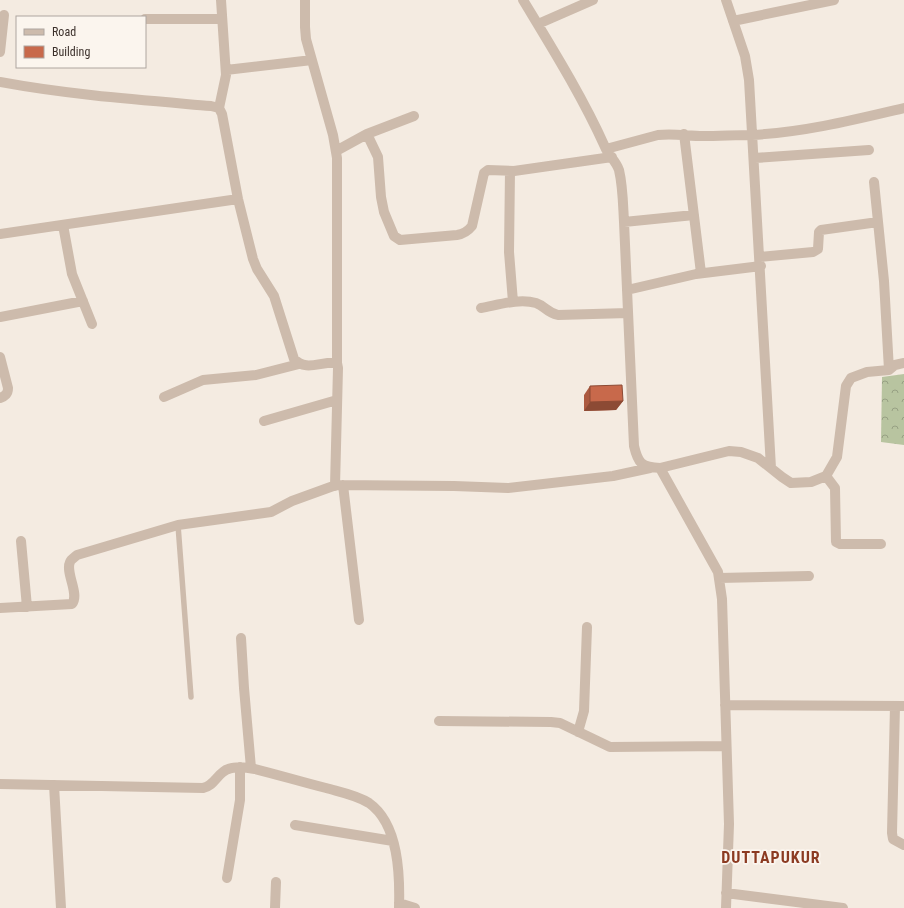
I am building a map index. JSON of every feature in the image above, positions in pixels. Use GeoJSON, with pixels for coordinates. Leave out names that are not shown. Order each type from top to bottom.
{"type":"FeatureCollection","features":[{"type":"Feature","properties":{"kind":"street"},"geometry":{"type":"LineString","coordinates":[[221,0],[226,70],[225,85],[219,108],[222,114],[238,199],[253,259],[262,279],[274,296],[294,359],[299,364],[305,366],[337,363]]}},
{"type":"Feature","properties":{"kind":"street"},"geometry":{"type":"LineString","coordinates":[[306,0],[305,33],[336,151],[337,400],[339,486],[359,620]]}},
{"type":"Feature","properties":{"kind":"street"},"geometry":{"type":"LineString","coordinates":[[523,0],[596,127],[618,170],[623,197],[634,446],[637,458],[642,464],[650,468]]}},
{"type":"Feature","properties":{"kind":"street"},"geometry":{"type":"LineString","coordinates":[[538,24],[593,0]]}},
{"type":"Feature","properties":{"kind":"street"},"geometry":{"type":"LineString","coordinates":[[726,0],[745,56],[749,80],[755,158],[771,468]]}},
{"type":"Feature","properties":{"kind":"street"},"geometry":{"type":"LineString","coordinates":[[733,21],[834,0]]}},
{"type":"Feature","properties":{"kind":"street"},"geometry":{"type":"LineString","coordinates":[[0,52],[4,15]]}},
{"type":"Feature","properties":{"kind":"street"},"geometry":{"type":"LineString","coordinates":[[146,19],[222,19]]}},
{"type":"Feature","properties":{"kind":"street"},"geometry":{"type":"LineString","coordinates":[[226,70],[312,60]]}},
{"type":"Feature","properties":{"kind":"street"},"geometry":{"type":"LineString","coordinates":[[0,82],[83,95],[211,106],[219,108]]}},
{"type":"Feature","properties":{"kind":"street"},"geometry":{"type":"LineString","coordinates":[[367,134],[378,157],[381,197],[384,212],[394,236],[400,240],[464,234],[472,226],[484,173],[488,170],[510,171],[609,153],[658,135],[684,134],[704,136],[753,134],[818,128],[904,108]]}},
{"type":"Feature","properties":{"kind":"street"},"geometry":{"type":"LineString","coordinates":[[336,151],[367,134],[414,116]]}},
{"type":"Feature","properties":{"kind":"street"},"geometry":{"type":"LineString","coordinates":[[684,134],[702,273]]}},
{"type":"Feature","properties":{"kind":"street"},"geometry":{"type":"LineString","coordinates":[[755,158],[869,150]]}},
{"type":"Feature","properties":{"kind":"street"},"geometry":{"type":"LineString","coordinates":[[510,171],[509,252],[513,302]]}},
{"type":"Feature","properties":{"kind":"street"},"geometry":{"type":"LineString","coordinates":[[874,182],[884,281],[889,370]]}},
{"type":"Feature","properties":{"kind":"street"},"geometry":{"type":"LineString","coordinates":[[0,234],[238,199]]}},
{"type":"Feature","properties":{"kind":"street"},"geometry":{"type":"LineString","coordinates":[[624,222],[694,215]]}},
{"type":"Feature","properties":{"kind":"street"},"geometry":{"type":"LineString","coordinates":[[627,290],[760,261],[813,252],[818,249],[819,232],[821,230],[878,222]]}},
{"type":"Feature","properties":{"kind":"street"},"geometry":{"type":"LineString","coordinates":[[63,225],[72,274],[92,324]]}},
{"type":"Feature","properties":{"kind":"street"},"geometry":{"type":"LineString","coordinates":[[0,317],[83,301]]}},
{"type":"Feature","properties":{"kind":"street"},"geometry":{"type":"LineString","coordinates":[[481,308],[513,302],[537,303],[549,312],[558,315],[628,314]]}},
{"type":"Feature","properties":{"kind":"street"},"geometry":{"type":"LineString","coordinates":[[0,357],[8,388],[8,392],[5,396],[0,398]]}},
{"type":"Feature","properties":{"kind":"street"},"geometry":{"type":"LineString","coordinates":[[164,397],[203,380],[256,375],[299,364]]}},
{"type":"Feature","properties":{"kind":"street"},"geometry":{"type":"LineString","coordinates":[[0,608],[68,604],[73,602],[74,598],[69,566],[70,561],[77,555],[178,525],[271,512],[292,501],[328,487],[508,488],[613,476],[650,468],[660,468],[729,451],[751,455],[791,483],[811,482],[826,476],[837,457],[846,386],[851,378],[867,372],[889,370],[895,365],[904,364]]}},
{"type":"Feature","properties":{"kind":"street"},"geometry":{"type":"LineString","coordinates":[[264,421],[337,400]]}},
{"type":"Feature","properties":{"kind":"street"},"geometry":{"type":"LineString","coordinates":[[660,468],[718,572],[719,578],[722,599],[729,824],[726,908]]}},
{"type":"Feature","properties":{"kind":"street"},"geometry":{"type":"LineString","coordinates":[[826,476],[835,488],[836,542],[840,544],[880,544]]}},
{"type":"Feature","properties":{"kind":"street"},"geometry":{"type":"LineString","coordinates":[[21,541],[27,607]]}},
{"type":"Feature","properties":{"kind":"street"},"geometry":{"type":"LineString","coordinates":[[719,578],[809,576]]}},
{"type":"Feature","properties":{"kind":"street"},"geometry":{"type":"LineString","coordinates":[[578,732],[584,711],[587,627]]}},
{"type":"Feature","properties":{"kind":"street"},"geometry":{"type":"LineString","coordinates":[[241,638],[251,768]]}},
{"type":"Feature","properties":{"kind":"street"},"geometry":{"type":"LineString","coordinates":[[725,706],[900,706],[892,833],[893,839],[904,845]]}},
{"type":"Feature","properties":{"kind":"street"},"geometry":{"type":"LineString","coordinates":[[439,721],[560,723],[610,747],[726,746]]}},
{"type":"Feature","properties":{"kind":"street"},"geometry":{"type":"LineString","coordinates":[[227,878],[240,800],[240,767]]}},
{"type":"Feature","properties":{"kind":"street"},"geometry":{"type":"LineString","coordinates":[[0,784],[203,788],[208,787],[229,768],[240,767],[251,768],[350,794],[369,803],[387,824],[398,860],[399,906],[415,908]]}},
{"type":"Feature","properties":{"kind":"street"},"geometry":{"type":"LineString","coordinates":[[54,785],[62,908]]}},
{"type":"Feature","properties":{"kind":"street"},"geometry":{"type":"LineString","coordinates":[[295,825],[393,842]]}},
{"type":"Feature","properties":{"kind":"street"},"geometry":{"type":"LineString","coordinates":[[275,908],[276,882]]}},
{"type":"Feature","properties":{"kind":"street"},"geometry":{"type":"LineString","coordinates":[[726,893],[843,908]]}},
{"type":"Feature","properties":{"kind":"lane"},"geometry":{"type":"LineString","coordinates":[[178,525],[191,697]]}},
{"type":"Feature","properties":{"kind":"green space"},"geometry":{"type":"Polygon","coordinates":[[[904,374],[904,445],[881,442],[882,377],[904,374]]]}},
{"type":"Feature","properties":{"kind":"building"},"geometry":{"type":"Polygon","coordinates":[[[622,385],[623,401],[590,402],[590,386],[622,385]]]}},
{"type":"Feature","properties":{"kind":"district","name":"DUTTAPUKUR"},"geometry":{"type":"Point","coordinates":[771,857]}}]}
